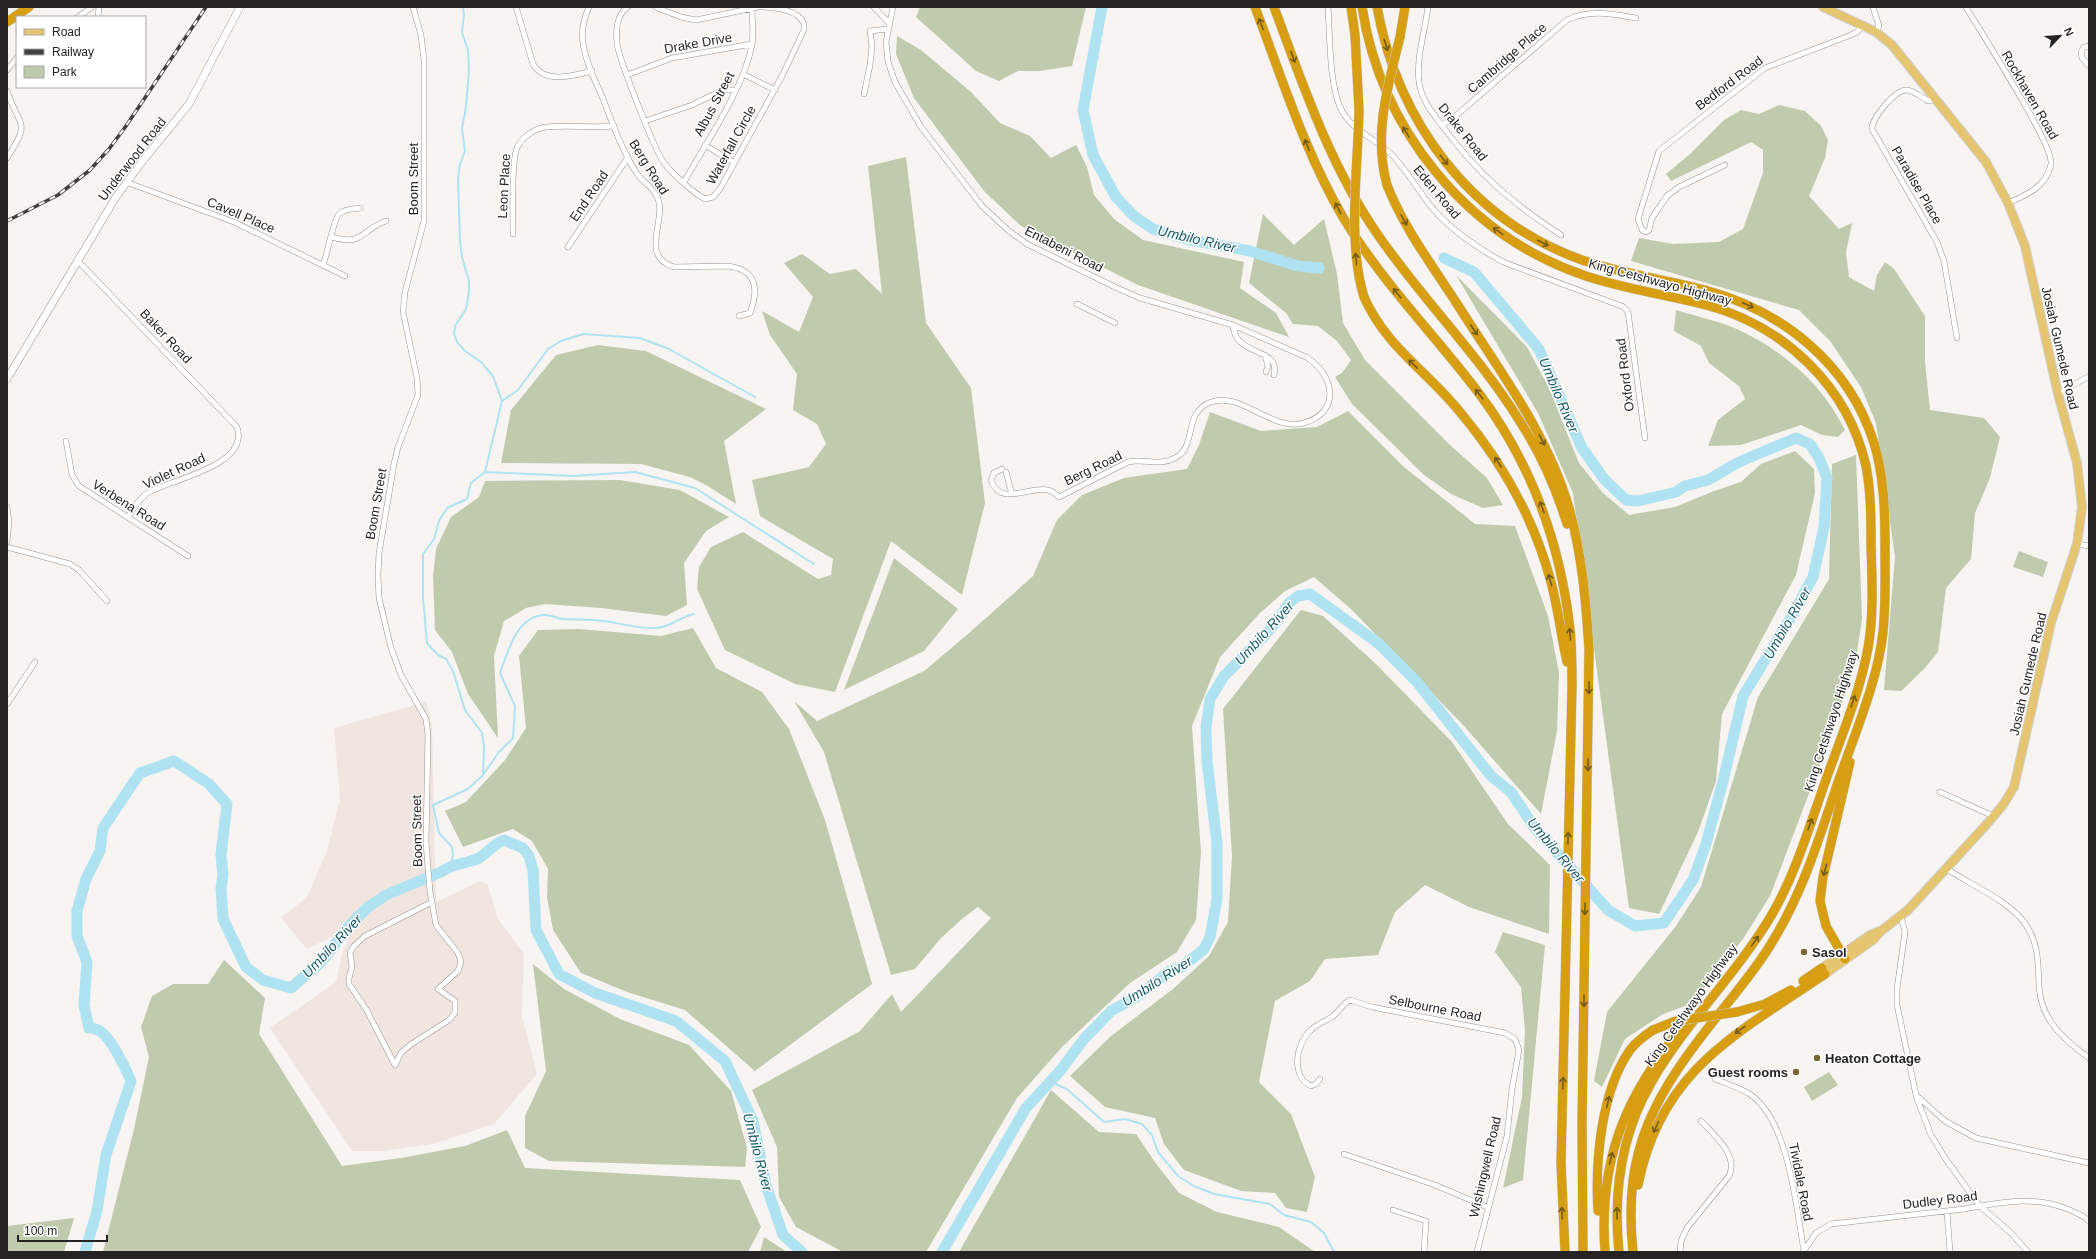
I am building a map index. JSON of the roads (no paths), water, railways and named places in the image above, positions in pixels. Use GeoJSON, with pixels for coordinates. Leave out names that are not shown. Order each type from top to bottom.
{"type":"FeatureCollection","features":[{"type":"Feature","properties":{"kind":"highway"},"geometry":{"type":"LineString","coordinates":[[16,16],[30,7]]}},
{"type":"Feature","properties":{"kind":"highway"},"geometry":{"type":"LineString","coordinates":[[1255,7],[1307,144],[1344,219],[1394,290],[1489,407],[1506,433],[1529,475],[1550,529],[1563,583],[1570,631],[1572,687],[1561,1163],[1565,1252]]}},
{"type":"Feature","properties":{"kind":"highway"},"geometry":{"type":"LineString","coordinates":[[1274,7],[1323,136],[1355,200],[1378,235],[1411,280],[1498,388],[1520,420],[1538,453],[1564,514],[1582,579]]}},
{"type":"Feature","properties":{"kind":"highway"},"geometry":{"type":"LineString","coordinates":[[1351,7],[1355,35],[1359,110],[1355,245],[1359,281],[1364,297],[1380,328],[1399,351],[1460,410],[1505,474],[1532,527],[1549,576],[1572,687]]}},
{"type":"Feature","properties":{"kind":"highway","name":"King Cetshwayo Highway"},"geometry":{"type":"LineString","coordinates":[[1362,7],[1376,66],[1395,112],[1421,154],[1447,185],[1472,211],[1499,232],[1549,262],[1607,282],[1709,306],[1730,313],[1776,336],[1807,360],[1835,395],[1853,427],[1866,466],[1871,516],[1872,613],[1865,664],[1796,866],[1772,915],[1746,953],[1666,1059],[1650,1084],[1633,1119],[1626,1142],[1618,1184],[1617,1231],[1619,1252]]}},
{"type":"Feature","properties":{"kind":"highway","name":"King Cetshwayo Highway"},"geometry":{"type":"LineString","coordinates":[[1377,7],[1383,36],[1398,84],[1418,122],[1456,174],[1496,211],[1533,237],[1578,258],[1606,268],[1706,290],[1752,306],[1789,328],[1806,340],[1827,361],[1850,392],[1865,419],[1875,447],[1882,483],[1885,517],[1885,606],[1883,634],[1872,681],[1812,862],[1791,910],[1763,957],[1674,1072],[1650,1117],[1639,1148],[1634,1169],[1631,1219],[1633,1252]]}},
{"type":"Feature","properties":{"kind":"highway"},"geometry":{"type":"LineString","coordinates":[[1405,7],[1382,120],[1380,148],[1387,184],[1410,229],[1518,400],[1542,441],[1569,508],[1576,535],[1589,649],[1582,1124],[1583,1252]]}},
{"type":"Feature","properties":{"kind":"highway"},"geometry":{"type":"LineString","coordinates":[[7,22],[16,16]]}},
{"type":"Feature","properties":{"kind":"highway"},"geometry":{"type":"LineString","coordinates":[[1844,957],[1829,933],[1822,914],[1820,888],[1849,766],[1853,737]]}},
{"type":"Feature","properties":{"kind":"highway"},"geometry":{"type":"LineString","coordinates":[[1604,1252],[1603,1214],[1606,1182],[1615,1141],[1624,1117],[1661,1053],[1746,953]]}},
{"type":"Feature","properties":{"kind":"highway"},"geometry":{"type":"LineString","coordinates":[[1604,1252],[1598,1210],[1598,1174],[1602,1133],[1608,1103],[1616,1076],[1623,1061],[1639,1040],[1653,1030],[1676,1021],[1737,1012],[1765,1004],[1823,971]]}},
{"type":"Feature","properties":{"kind":"highway"},"geometry":{"type":"LineString","coordinates":[[1636,1252],[1635,1216],[1642,1167],[1654,1131],[1675,1093],[1701,1063],[1724,1042],[1823,971]]}},
{"type":"Feature","properties":{"kind":"main road","name":"Underwood Road"},"geometry":{"type":"LineString","coordinates":[[7,379],[41,324],[105,213],[126,182],[189,104],[240,7]]}},
{"type":"Feature","properties":{"kind":"main road","name":"Josiah Gumede Road"},"geometry":{"type":"LineString","coordinates":[[1822,7],[1876,32],[1892,45],[1980,153],[2008,203],[2025,246],[2058,394],[2080,482],[2082,507],[2077,544],[2051,623],[2014,787],[1994,816],[1947,869],[1901,917],[1881,931],[1870,935],[1844,957],[1823,971]]}},
{"type":"Feature","properties":{"kind":"street"},"geometry":{"type":"LineString","coordinates":[[79,16],[92,7]]}},
{"type":"Feature","properties":{"kind":"street","name":"Boom Street"},"geometry":{"type":"LineString","coordinates":[[413,7],[421,35],[424,60],[424,221],[405,292],[403,312],[418,395],[398,447],[394,464],[379,553],[378,588],[386,629],[396,663],[422,711],[427,727],[426,843],[430,892],[432,902],[436,925],[458,953],[461,962],[458,971],[440,986],[440,991],[455,1001],[455,1013],[449,1020],[410,1045],[401,1053],[395,1065],[366,1009],[349,984],[352,964],[350,952],[365,936],[432,902]]}},
{"type":"Feature","properties":{"kind":"street"},"geometry":{"type":"LineString","coordinates":[[516,7],[533,64],[537,71],[547,76],[554,76],[574,75],[592,71]]}},
{"type":"Feature","properties":{"kind":"street","name":"Berg Road"},"geometry":{"type":"LineString","coordinates":[[589,7],[582,32],[583,43],[592,71],[628,157],[638,175],[653,190],[659,201],[660,208],[655,242],[656,250],[663,261],[668,265],[682,268],[728,266],[742,269],[748,273],[755,283],[756,294],[750,313],[739,316]]}},
{"type":"Feature","properties":{"kind":"street","name":"Waterfall Circle"},"geometry":{"type":"LineString","coordinates":[[628,7],[620,15],[618,22],[617,44],[645,121],[663,162],[701,197],[709,199],[717,194],[775,90],[804,30],[804,24],[799,16],[790,12],[760,7],[696,20],[681,17],[655,7]]}},
{"type":"Feature","properties":{"kind":"street"},"geometry":{"type":"LineString","coordinates":[[864,94],[872,46],[870,31],[888,26],[874,7]]}},
{"type":"Feature","properties":{"kind":"street","name":"Eden Road"},"geometry":{"type":"LineString","coordinates":[[1328,7],[1334,83],[1337,99],[1344,116],[1352,125],[1393,156],[1443,219],[1487,254],[1503,262],[1626,309]]}},
{"type":"Feature","properties":{"kind":"street","name":"Drake Road"},"geometry":{"type":"LineString","coordinates":[[1428,7],[1418,70],[1419,83],[1425,101],[1466,157],[1501,192],[1530,215],[1561,234]]}},
{"type":"Feature","properties":{"kind":"street"},"geometry":{"type":"LineString","coordinates":[[1873,7],[1879,26],[1876,32]]}},
{"type":"Feature","properties":{"kind":"street","name":"Rockhaven Road"},"geometry":{"type":"LineString","coordinates":[[1966,7],[2039,129],[2052,159],[2049,172],[2040,185],[2025,196],[2008,203]]}},
{"type":"Feature","properties":{"kind":"street","name":"Albus Street"},"geometry":{"type":"LineString","coordinates":[[684,182],[736,90],[743,74],[752,44],[752,8]]}},
{"type":"Feature","properties":{"kind":"street","name":"Entabeni Road"},"geometry":{"type":"LineString","coordinates":[[891,8],[886,42],[888,62],[904,100],[921,127],[982,206],[1009,231],[1027,244],[1123,291],[1140,298],[1233,325],[1306,357],[1316,363],[1328,382],[1330,393],[1328,404]]}},
{"type":"Feature","properties":{"kind":"street","name":"Cambridge Place"},"geometry":{"type":"LineString","coordinates":[[1442,125],[1452,119],[1475,100],[1568,20],[1580,14],[1591,13],[1636,18]]}},
{"type":"Feature","properties":{"kind":"street","name":"Bedford Road"},"geometry":{"type":"LineString","coordinates":[[1725,165],[1672,192],[1659,206],[1652,218],[1649,230],[1645,232],[1639,226],[1638,219],[1659,152],[1765,68],[1851,35],[1857,32],[1863,25]]}},
{"type":"Feature","properties":{"kind":"street","name":"Drake Drive"},"geometry":{"type":"LineString","coordinates":[[627,75],[672,58],[752,44]]}},
{"type":"Feature","properties":{"kind":"street"},"geometry":{"type":"LineString","coordinates":[[2088,64],[2082,58],[2081,52],[2084,47],[2089,46]]}},
{"type":"Feature","properties":{"kind":"street"},"geometry":{"type":"LineString","coordinates":[[7,70],[16,59]]}},
{"type":"Feature","properties":{"kind":"street"},"geometry":{"type":"LineString","coordinates":[[743,74],[775,90]]}},
{"type":"Feature","properties":{"kind":"street"},"geometry":{"type":"LineString","coordinates":[[645,121],[686,107],[723,90],[736,90]]}},
{"type":"Feature","properties":{"kind":"street","name":"Paradise Place"},"geometry":{"type":"LineString","coordinates":[[1936,99],[1928,101],[1906,90],[1899,93],[1874,118],[1872,129],[1937,242],[1944,261],[1957,338]]}},
{"type":"Feature","properties":{"kind":"street"},"geometry":{"type":"LineString","coordinates":[[7,91],[22,124],[22,131],[17,144],[7,158]]}},
{"type":"Feature","properties":{"kind":"street","name":"Leon Place"},"geometry":{"type":"LineString","coordinates":[[513,234],[515,155],[520,143],[535,131],[546,127],[594,128],[614,126]]}},
{"type":"Feature","properties":{"kind":"street"},"geometry":{"type":"LineString","coordinates":[[705,145],[734,163]]}},
{"type":"Feature","properties":{"kind":"street","name":"End Road"},"geometry":{"type":"LineString","coordinates":[[568,247],[628,157]]}},
{"type":"Feature","properties":{"kind":"street","name":"Cavell Place"},"geometry":{"type":"LineString","coordinates":[[126,182],[234,222],[345,276]]}},
{"type":"Feature","properties":{"kind":"street"},"geometry":{"type":"LineString","coordinates":[[323,265],[332,237],[336,217],[339,214],[360,208]]}},
{"type":"Feature","properties":{"kind":"street"},"geometry":{"type":"LineString","coordinates":[[332,237],[346,241],[354,240],[377,224],[386,221]]}},
{"type":"Feature","properties":{"kind":"street","name":"Baker Road"},"geometry":{"type":"LineString","coordinates":[[78,261],[237,427]]}},
{"type":"Feature","properties":{"kind":"street"},"geometry":{"type":"LineString","coordinates":[[1077,304],[1116,323]]}},
{"type":"Feature","properties":{"kind":"street","name":"Oxford Road"},"geometry":{"type":"LineString","coordinates":[[1626,309],[1629,316],[1645,438]]}},
{"type":"Feature","properties":{"kind":"street"},"geometry":{"type":"LineString","coordinates":[[1233,325],[1236,338],[1242,345],[1265,355],[1273,361],[1274,375]]}},
{"type":"Feature","properties":{"kind":"street"},"geometry":{"type":"LineString","coordinates":[[1265,355],[1268,366],[1266,372]]}},
{"type":"Feature","properties":{"kind":"street"},"geometry":{"type":"LineString","coordinates":[[2058,394],[2089,376]]}},
{"type":"Feature","properties":{"kind":"street","name":"Berg Road"},"geometry":{"type":"LineString","coordinates":[[1012,494],[1046,489],[1059,497],[1128,462],[1138,460],[1162,462],[1174,459],[1184,450],[1188,443],[1192,420],[1197,411],[1204,405],[1213,401],[1222,400],[1232,402],[1277,422],[1291,424],[1303,423],[1314,419],[1323,413],[1328,404]]}},
{"type":"Feature","properties":{"kind":"street","name":"Violet Road"},"geometry":{"type":"LineString","coordinates":[[128,518],[139,500],[151,491],[194,476],[232,453],[239,437],[237,427]]}},
{"type":"Feature","properties":{"kind":"street","name":"Verbena Road"},"geometry":{"type":"LineString","coordinates":[[66,441],[70,467],[75,481],[85,491],[188,556]]}},
{"type":"Feature","properties":{"kind":"street"},"geometry":{"type":"LineString","coordinates":[[1004,470],[1012,494],[1000,493],[992,485],[993,475],[1004,470]]}},
{"type":"Feature","properties":{"kind":"street"},"geometry":{"type":"LineString","coordinates":[[7,507],[9,522],[7,541]]}},
{"type":"Feature","properties":{"kind":"street"},"geometry":{"type":"LineString","coordinates":[[2077,544],[2089,546]]}},
{"type":"Feature","properties":{"kind":"street"},"geometry":{"type":"LineString","coordinates":[[7,548],[70,564],[79,570],[107,601]]}},
{"type":"Feature","properties":{"kind":"street"},"geometry":{"type":"LineString","coordinates":[[7,702],[36,662]]}},
{"type":"Feature","properties":{"kind":"street"},"geometry":{"type":"LineString","coordinates":[[1940,792],[1994,816]]}},
{"type":"Feature","properties":{"kind":"street"},"geometry":{"type":"LineString","coordinates":[[1947,869],[2007,906],[2025,924],[2036,948],[2040,995],[2048,1018],[2061,1036],[2089,1058]]}},
{"type":"Feature","properties":{"kind":"street"},"geometry":{"type":"LineString","coordinates":[[1901,917],[1905,932],[1897,989],[1897,1005],[1916,1095],[1935,1142],[1979,1205],[2011,1233],[2028,1252]]}},
{"type":"Feature","properties":{"kind":"street","name":"Selbourne Road"},"geometry":{"type":"LineString","coordinates":[[1320,1079],[1316,1084],[1311,1086],[1302,1077],[1298,1062],[1301,1044],[1310,1030],[1331,1017],[1343,1004],[1350,1000],[1372,1007],[1505,1033],[1515,1039]]}},
{"type":"Feature","properties":{"kind":"street","name":"Wishingwell Road"},"geometry":{"type":"LineString","coordinates":[[1477,1252],[1487,1207],[1507,1136],[1512,1090],[1519,1050],[1515,1039]]}},
{"type":"Feature","properties":{"kind":"street","name":"Tividale Road"},"geometry":{"type":"LineString","coordinates":[[1715,1080],[1752,1096],[1777,1129],[1786,1151],[1803,1251]]}},
{"type":"Feature","properties":{"kind":"street"},"geometry":{"type":"LineString","coordinates":[[1916,1095],[1945,1121],[1976,1138],[2089,1163]]}},
{"type":"Feature","properties":{"kind":"street"},"geometry":{"type":"LineString","coordinates":[[1680,1252],[1683,1235],[1729,1176],[1732,1167],[1730,1158],[1725,1149],[1701,1121]]}},
{"type":"Feature","properties":{"kind":"street"},"geometry":{"type":"LineString","coordinates":[[1344,1154],[1435,1185],[1487,1207]]}},
{"type":"Feature","properties":{"kind":"street","name":"Dudley Road"},"geometry":{"type":"LineString","coordinates":[[1803,1251],[1816,1233],[1831,1224],[1947,1211],[1979,1205],[2041,1201],[2081,1215],[2089,1221]]}},
{"type":"Feature","properties":{"kind":"street"},"geometry":{"type":"LineString","coordinates":[[1393,1210],[1426,1221],[1424,1252]]}},
{"type":"Feature","properties":{"kind":"street"},"geometry":{"type":"LineString","coordinates":[[1947,1211],[1950,1252]]}},
{"type":"Feature","properties":{"kind":"waterway"},"geometry":{"type":"LineString","coordinates":[[463,7],[464,14],[462,33],[468,50],[469,69],[466,107],[462,128],[465,151],[460,164],[458,178],[460,241],[462,257],[469,281],[469,292],[466,309],[455,326],[454,334],[457,342],[465,351],[481,362],[493,376],[502,401],[485,472],[471,483],[467,499],[447,508],[439,521],[434,539],[423,554],[423,598],[427,643],[438,655],[446,659],[453,671],[465,710],[482,733],[484,747],[483,775]]}},
{"type":"Feature","properties":{"kind":"waterway","name":"Umbilo River"},"geometry":{"type":"LineString","coordinates":[[1102,7],[1083,110],[1093,155],[1116,197],[1134,216],[1153,229],[1190,240],[1250,251],[1298,266],[1319,268]]}},
{"type":"Feature","properties":{"kind":"waterway","name":"Umbilo River"},"geometry":{"type":"LineString","coordinates":[[942,1252],[1026,1108],[1060,1071],[1084,1039],[1111,1011],[1138,996],[1170,971],[1182,967],[1204,949],[1210,937],[1217,899],[1217,843],[1207,761],[1206,727],[1210,699],[1224,676],[1266,634],[1279,619],[1289,603],[1298,596],[1310,594],[1378,643],[1417,682],[1491,776],[1511,792],[1535,828],[1608,910],[1635,926],[1664,923],[1693,880],[1706,844],[1723,781],[1743,696],[1792,616],[1813,577],[1824,527],[1827,478],[1819,458],[1810,444],[1796,438],[1739,462],[1708,480],[1685,486],[1676,492],[1638,501],[1626,500],[1604,479],[1582,448],[1539,349],[1474,272],[1444,258]]}},
{"type":"Feature","properties":{"kind":"waterway"},"geometry":{"type":"LineString","coordinates":[[502,401],[518,390],[548,349],[561,341],[583,334],[640,338],[669,349],[755,397]]}},
{"type":"Feature","properties":{"kind":"waterway"},"geometry":{"type":"LineString","coordinates":[[485,472],[573,476],[635,472],[695,488],[814,564]]}},
{"type":"Feature","properties":{"kind":"waterway"},"geometry":{"type":"LineString","coordinates":[[451,866],[453,855],[452,847],[439,833],[433,805],[468,789],[483,775],[499,752],[513,738],[515,706],[500,673],[510,645],[520,628],[527,621],[546,615],[562,619],[599,620],[636,627],[660,628],[694,614]]}},
{"type":"Feature","properties":{"kind":"waterway","name":"Umbilo River"},"geometry":{"type":"LineString","coordinates":[[85,1252],[97,1211],[106,1155],[131,1081],[108,1038],[98,1030],[89,1028],[84,1005],[87,962],[77,936],[77,911],[86,879],[100,851],[103,828],[140,773],[174,761],[209,784],[227,804],[221,855],[223,875],[221,888],[223,919],[246,967],[263,980],[291,988],[321,962],[350,925],[368,907],[386,895],[455,865],[479,858],[504,840],[523,848],[529,856],[533,870],[536,930],[559,974],[595,993],[676,1021],[725,1061],[753,1121],[766,1185],[783,1235],[802,1252]]}},
{"type":"Feature","properties":{"kind":"waterway"},"geometry":{"type":"LineString","coordinates":[[1050,1081],[1068,1090],[1104,1122],[1125,1119],[1142,1124],[1152,1135],[1158,1152],[1178,1176],[1194,1186],[1214,1194],[1270,1204],[1284,1215],[1311,1222],[1324,1233],[1334,1252]]}},
{"type":"Feature","properties":{"kind":"railway"},"geometry":{"type":"LineString","coordinates":[[7,221],[58,195],[90,170],[109,149],[126,126],[206,7]]}},
{"type":"Feature","properties":{"kind":"place","name":"Sasol"},"geometry":{"type":"Point","coordinates":[1804,952]}},
{"type":"Feature","properties":{"kind":"place","name":"Heaton Cottage"},"geometry":{"type":"Point","coordinates":[1817,1058]}},
{"type":"Feature","properties":{"kind":"place","name":"Guest rooms"},"geometry":{"type":"Point","coordinates":[1796,1072]}}]}
